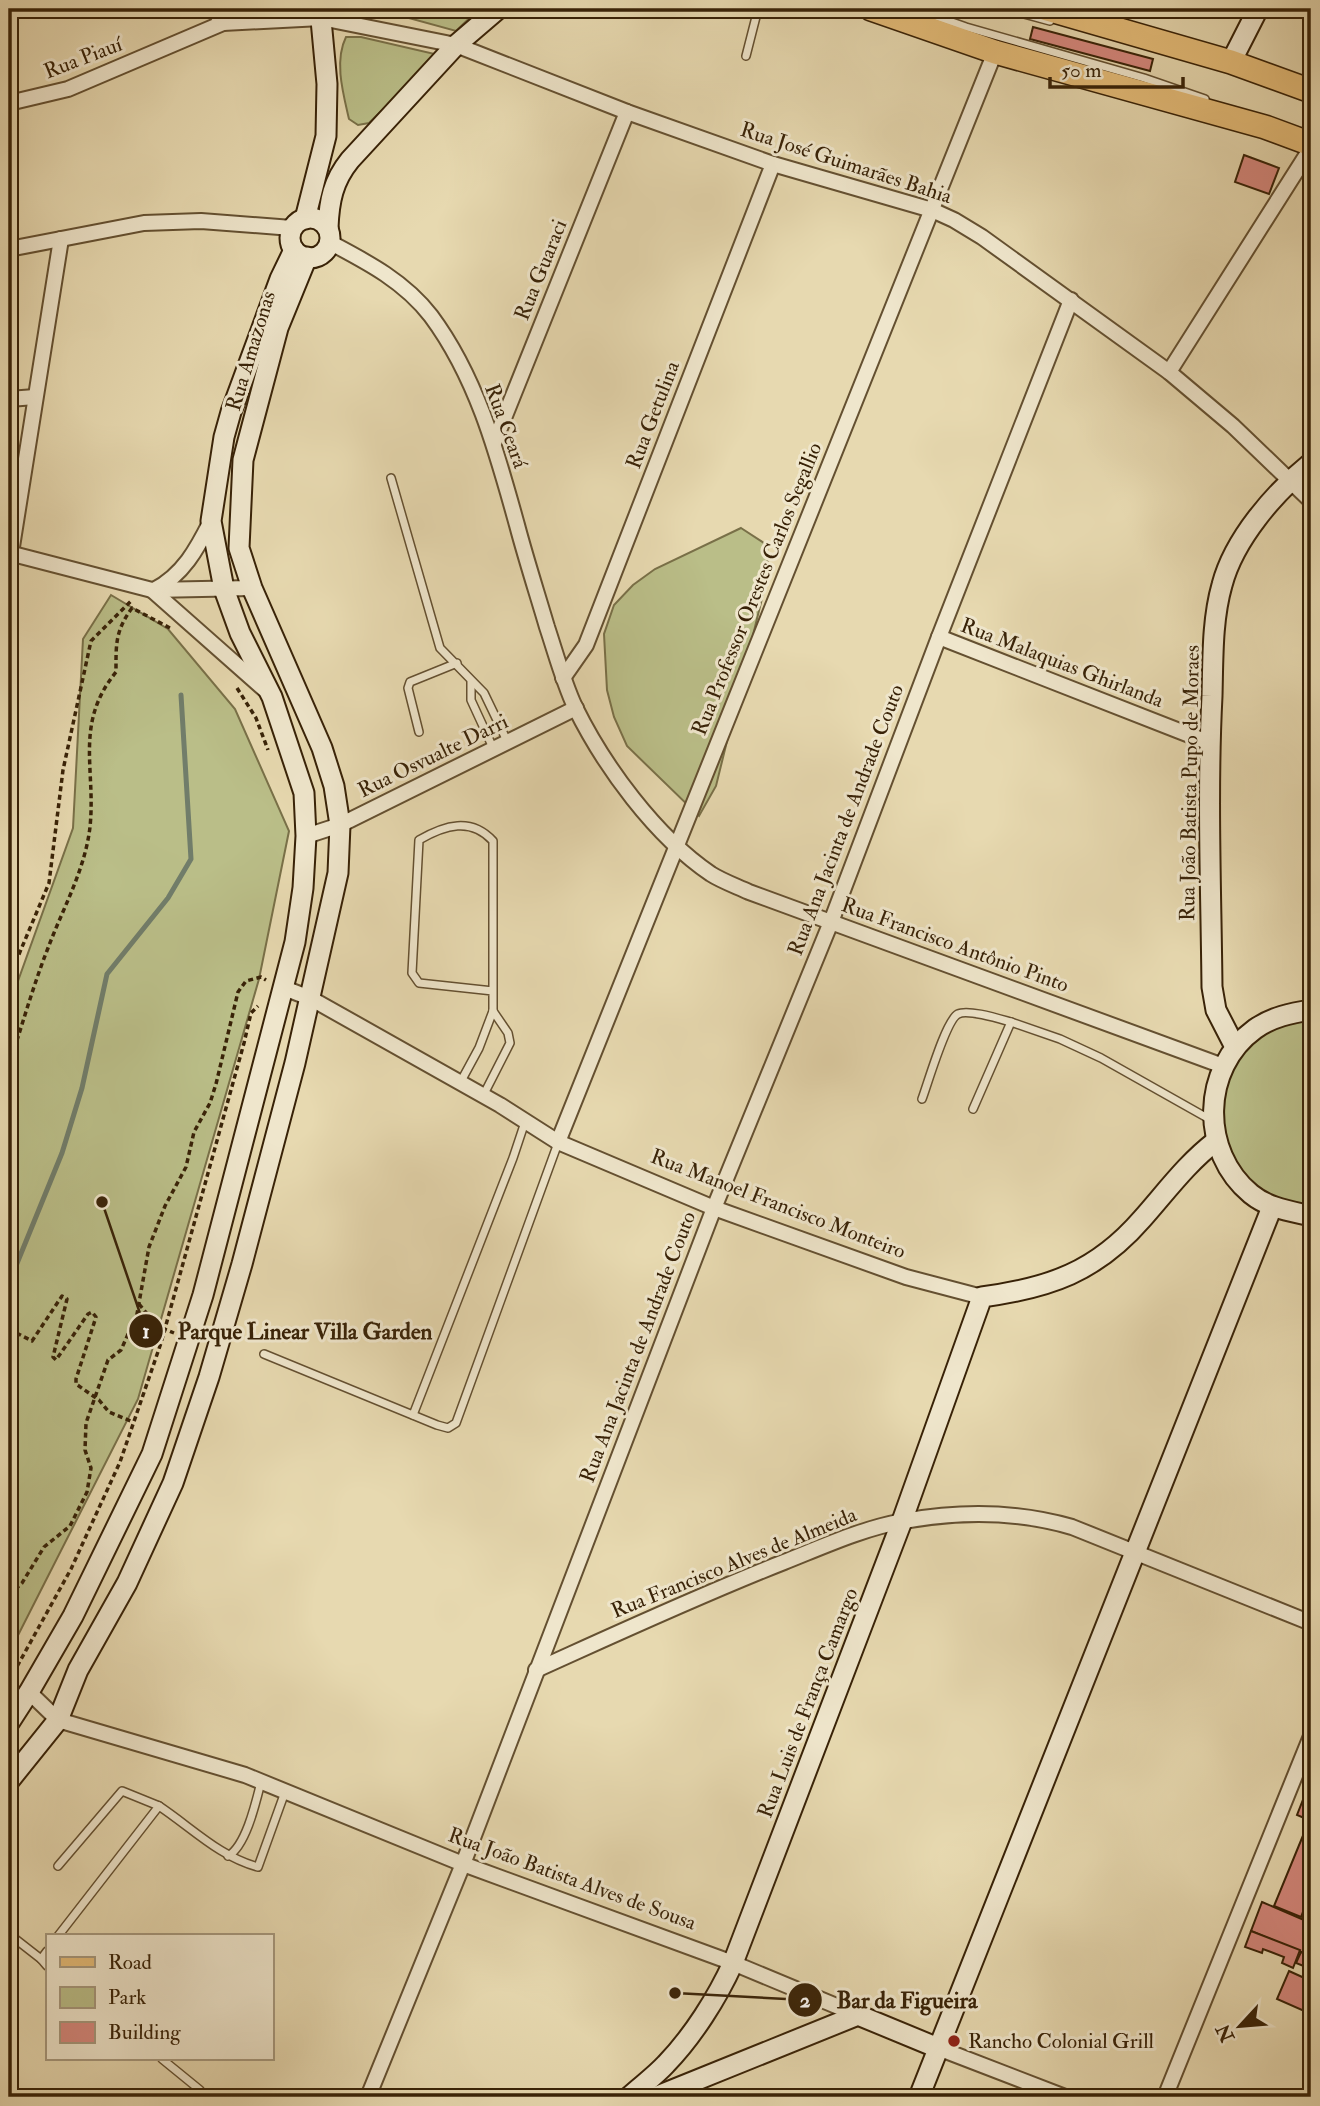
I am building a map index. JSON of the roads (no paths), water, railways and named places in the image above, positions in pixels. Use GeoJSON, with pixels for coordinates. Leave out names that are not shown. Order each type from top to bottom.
{"type":"FeatureCollection","features":[{"type":"Feature","properties":{"kind":"main road"},"geometry":{"type":"LineString","coordinates":[[871,9],[995,51],[1265,127],[1311,146]]}},
{"type":"Feature","properties":{"kind":"main road"},"geometry":{"type":"LineString","coordinates":[[1048,9],[1306,94]]}},
{"type":"Feature","properties":{"kind":"street"},"geometry":{"type":"LineString","coordinates":[[213,9],[223,23]]}},
{"type":"Feature","properties":{"kind":"street"},"geometry":{"type":"LineString","coordinates":[[321,13],[327,84],[326,135],[299,223],[290,238],[300,253],[320,256],[328,248],[329,201],[336,181],[350,160],[456,45],[498,9]]}},
{"type":"Feature","properties":{"kind":"street"},"geometry":{"type":"LineString","coordinates":[[1236,69],[1258,9]]}},
{"type":"Feature","properties":{"kind":"street","name":"Rua Piauí"},"geometry":{"type":"LineString","coordinates":[[9,103],[68,89],[223,23],[321,13],[456,45]]}},
{"type":"Feature","properties":{"kind":"street","name":"Rua José Guimarães Bahia"},"geometry":{"type":"LineString","coordinates":[[456,45],[627,112],[773,164],[954,220],[982,237],[1169,372],[1291,479],[1311,500]]}},
{"type":"Feature","properties":{"kind":"street","name":"Rua Professor Orestes Carlos Segallio"},"geometry":{"type":"LineString","coordinates":[[558,1142],[995,51]]}},
{"type":"Feature","properties":{"kind":"street","name":"Rua Guaraci"},"geometry":{"type":"LineString","coordinates":[[494,443],[627,112]]}},
{"type":"Feature","properties":{"kind":"street"},"geometry":{"type":"LineString","coordinates":[[1169,372],[1311,146]]}},
{"type":"Feature","properties":{"kind":"street","name":"Rua Getulina"},"geometry":{"type":"LineString","coordinates":[[563,678],[586,645],[773,164]]}},
{"type":"Feature","properties":{"kind":"street"},"geometry":{"type":"LineString","coordinates":[[9,249],[144,223],[299,223],[320,220],[328,235]]}},
{"type":"Feature","properties":{"kind":"street","name":"Rua Ceará"},"geometry":{"type":"LineString","coordinates":[[328,235],[402,286],[430,316],[455,355],[494,443],[563,678]]}},
{"type":"Feature","properties":{"kind":"street"},"geometry":{"type":"LineString","coordinates":[[61,239],[10,553],[152,590],[253,588]]}},
{"type":"Feature","properties":{"kind":"street","name":"Rua Amazonas"},"geometry":{"type":"LineString","coordinates":[[9,1723],[73,1616],[152,1454],[190,1338],[266,1054],[274,985],[301,902],[306,836],[304,793],[272,697],[240,633],[224,589],[211,521],[224,437],[280,279],[300,253]]}},
{"type":"Feature","properties":{"kind":"street","name":"Rua Amazonas"},"geometry":{"type":"LineString","coordinates":[[9,1781],[58,1720],[78,1670],[127,1583],[173,1483],[209,1377],[242,1264],[295,1063],[338,873],[340,825],[334,786],[322,748],[253,588],[239,548],[243,460],[300,253]]}},
{"type":"Feature","properties":{"kind":"street","name":"Rua Ana Jacinta de Andrade Couto"},"geometry":{"type":"LineString","coordinates":[[368,2097],[463,1864],[714,1208],[831,922],[1071,300]]}},
{"type":"Feature","properties":{"kind":"street"},"geometry":{"type":"LineString","coordinates":[[9,399],[35,397]]}},
{"type":"Feature","properties":{"kind":"street","name":"Rua João Batista Pupo de Moraes"},"geometry":{"type":"LineString","coordinates":[[1235,1047],[1216,1010],[1212,988],[1210,743],[1214,634],[1222,585],[1238,543],[1291,479],[1311,463]]}},
{"type":"Feature","properties":{"kind":"street"},"geometry":{"type":"LineString","coordinates":[[152,590],[166,583],[190,560],[211,521]]}},
{"type":"Feature","properties":{"kind":"street"},"geometry":{"type":"LineString","coordinates":[[152,590],[212,640],[272,697]]}},
{"type":"Feature","properties":{"kind":"street","name":"Rua Malaquias Ghirlanda"},"geometry":{"type":"LineString","coordinates":[[939,637],[1210,743]]}},
{"type":"Feature","properties":{"kind":"street","name":"Rua Francisco Antônio Pinto"},"geometry":{"type":"LineString","coordinates":[[563,678],[576,708],[610,765],[638,804],[676,845],[711,874],[748,892],[1223,1066]]}},
{"type":"Feature","properties":{"kind":"street","name":"Rua Osvualte Darri"},"geometry":{"type":"LineString","coordinates":[[306,836],[340,825],[494,751],[576,708]]}},
{"type":"Feature","properties":{"kind":"street","name":"Rua Manoel Francisco Monteiro"},"geometry":{"type":"LineString","coordinates":[[274,985],[310,998],[483,1096],[558,1142],[714,1208],[906,1277],[982,1297],[1024,1291],[1058,1280],[1088,1266],[1115,1247],[1141,1221],[1215,1132]]}},
{"type":"Feature","properties":{"kind":"street"},"geometry":{"type":"LineString","coordinates":[[1311,1010],[1283,1015],[1256,1028],[1235,1047],[1223,1066],[1214,1097],[1215,1132],[1229,1170],[1251,1194],[1272,1207],[1311,1216]]}},
{"type":"Feature","properties":{"kind":"street"},"geometry":{"type":"LineString","coordinates":[[919,2097],[1272,1207]]}},
{"type":"Feature","properties":{"kind":"street","name":"Rua Luis de França Camargo"},"geometry":{"type":"LineString","coordinates":[[629,2097],[666,2065],[682,2045],[723,1984],[733,1963],[902,1521],[982,1297]]}},
{"type":"Feature","properties":{"kind":"street","name":"Rua Francisco Alves de Almeida"},"geometry":{"type":"LineString","coordinates":[[536,1670],[726,1585],[867,1531],[902,1521],[966,1514],[1041,1518],[1072,1527],[1311,1623]]}},
{"type":"Feature","properties":{"kind":"street"},"geometry":{"type":"LineString","coordinates":[[29,1692],[58,1720]]}},
{"type":"Feature","properties":{"kind":"street","name":"Rua João Batista Alves de Sousa"},"geometry":{"type":"LineString","coordinates":[[58,1720],[245,1775],[463,1864],[733,1963],[1065,2097]]}},
{"type":"Feature","properties":{"kind":"street"},"geometry":{"type":"LineString","coordinates":[[1166,2097],[1311,1736]]}},
{"type":"Feature","properties":{"kind":"street"},"geometry":{"type":"LineString","coordinates":[[656,2097],[686,2091],[859,2015]]}},
{"type":"Feature","properties":{"kind":"lane"},"geometry":{"type":"LineString","coordinates":[[746,56],[758,9]]}},
{"type":"Feature","properties":{"kind":"lane"},"geometry":{"type":"LineString","coordinates":[[915,9],[1215,102]]}},
{"type":"Feature","properties":{"kind":"lane"},"geometry":{"type":"LineString","coordinates":[[1006,9],[1064,25]]}},
{"type":"Feature","properties":{"kind":"lane"},"geometry":{"type":"LineString","coordinates":[[1153,49],[1203,63]]}},
{"type":"Feature","properties":{"kind":"lane"},"geometry":{"type":"LineString","coordinates":[[1267,118],[1311,135]]}},
{"type":"Feature","properties":{"kind":"lane"},"geometry":{"type":"LineString","coordinates":[[391,478],[440,648],[484,693],[508,744]]}},
{"type":"Feature","properties":{"kind":"lane"},"geometry":{"type":"LineString","coordinates":[[419,732],[408,688],[410,682],[457,663]]}},
{"type":"Feature","properties":{"kind":"lane"},"geometry":{"type":"LineString","coordinates":[[471,682],[471,700],[494,751]]}},
{"type":"Feature","properties":{"kind":"lane"},"geometry":{"type":"LineString","coordinates":[[460,1083],[479,1048],[493,1011],[494,841],[483,830],[469,824],[440,830],[419,840],[412,973],[419,983],[493,991]]}},
{"type":"Feature","properties":{"kind":"lane"},"geometry":{"type":"LineString","coordinates":[[483,1096],[510,1043],[508,1033],[493,1011]]}},
{"type":"Feature","properties":{"kind":"lane"},"geometry":{"type":"LineString","coordinates":[[922,1099],[949,1025],[958,1014],[967,1012],[1011,1022],[1060,1039],[1101,1058],[1215,1132]]}},
{"type":"Feature","properties":{"kind":"lane"},"geometry":{"type":"LineString","coordinates":[[973,1109],[1011,1022]]}},
{"type":"Feature","properties":{"kind":"lane"},"geometry":{"type":"LineString","coordinates":[[413,1415],[525,1121]]}},
{"type":"Feature","properties":{"kind":"lane"},"geometry":{"type":"LineString","coordinates":[[264,1354],[448,1428],[456,1423],[558,1142]]}},
{"type":"Feature","properties":{"kind":"lane"},"geometry":{"type":"LineString","coordinates":[[228,1856],[234,1853],[253,1813],[261,1782]]}},
{"type":"Feature","properties":{"kind":"lane"},"geometry":{"type":"LineString","coordinates":[[58,1866],[122,1791],[159,1806],[228,1856],[258,1867],[285,1792]]}},
{"type":"Feature","properties":{"kind":"lane"},"geometry":{"type":"LineString","coordinates":[[60,1934],[159,1806]]}},
{"type":"Feature","properties":{"kind":"lane"},"geometry":{"type":"LineString","coordinates":[[9,1934],[46,1965]]}},
{"type":"Feature","properties":{"kind":"lane"},"geometry":{"type":"LineString","coordinates":[[41,1959],[46,1952]]}},
{"type":"Feature","properties":{"kind":"lane"},"geometry":{"type":"LineString","coordinates":[[163,2060],[200,2090]]}},
{"type":"Feature","properties":{"kind":"waterway"},"geometry":{"type":"LineString","coordinates":[[9,1283],[62,1153],[82,1088],[107,974],[168,898],[191,859],[181,695]]}},
{"type":"Feature","properties":{"kind":"place","name":"Parque Linear Villa Garden"},"geometry":{"type":"Point","coordinates":[102,1202]}},
{"type":"Feature","properties":{"kind":"place","name":"Bar da Figueira"},"geometry":{"type":"Point","coordinates":[675,1993]}},
{"type":"Feature","properties":{"kind":"place","name":"Rancho Colonial Grill"},"geometry":{"type":"Point","coordinates":[954,2041]}}]}
